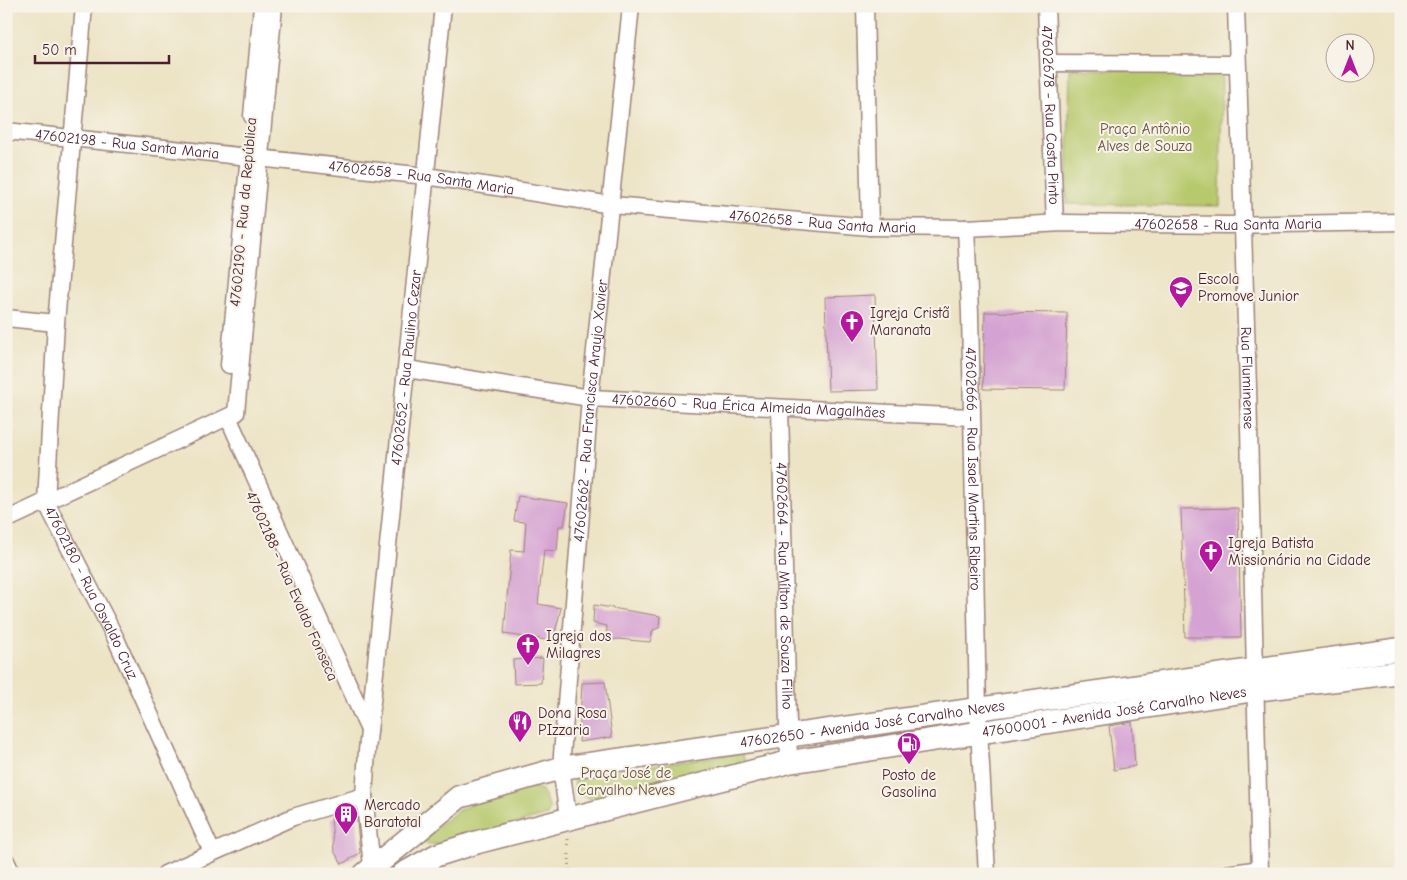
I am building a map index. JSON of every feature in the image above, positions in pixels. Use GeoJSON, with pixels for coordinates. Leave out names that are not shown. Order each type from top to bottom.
{"type":"FeatureCollection","features":[{"type":"Feature","properties":{"kind":"street","name":"47602180 - Rua Osvaldo Cruz"},"geometry":{"type":"LineString","coordinates":[[84,6],[56,323],[46,502],[116,640],[212,852]]}},
{"type":"Feature","properties":{"kind":"street","name":"47602190 - Rua da República"},"geometry":{"type":"LineString","coordinates":[[227,418],[254,159],[262,6]]}},
{"type":"Feature","properties":{"kind":"street"},"geometry":{"type":"LineString","coordinates":[[254,159],[274,6]]}},
{"type":"Feature","properties":{"kind":"street","name":"47602652 - Rua Paulino Cezar"},"geometry":{"type":"LineString","coordinates":[[373,870],[364,796],[367,751],[443,6]]}},
{"type":"Feature","properties":{"kind":"street","name":"47602662 - Rua Francisca Araujo Xavier"},"geometry":{"type":"LineString","coordinates":[[568,817],[561,768],[590,398],[632,6]]}},
{"type":"Feature","properties":{"kind":"street"},"geometry":{"type":"LineString","coordinates":[[865,6],[870,227]]}},
{"type":"Feature","properties":{"kind":"street","name":"47602678 - Rua Costa Pinto"},"geometry":{"type":"LineString","coordinates":[[1046,6],[1054,223]]}},
{"type":"Feature","properties":{"kind":"street","name":"Rua Fluminense"},"geometry":{"type":"LineString","coordinates":[[1236,6],[1260,871]]}},
{"type":"Feature","properties":{"kind":"street"},"geometry":{"type":"LineString","coordinates":[[1049,63],[1238,64]]}},
{"type":"Feature","properties":{"kind":"street","name":"47602198 - Rua Santa Maria"},"geometry":{"type":"LineString","coordinates":[[6,131],[254,159]]}},
{"type":"Feature","properties":{"kind":"street","name":"47602658 - Rua Santa Maria"},"geometry":{"type":"LineString","coordinates":[[254,159],[426,176],[612,205],[870,227],[966,228],[1054,223],[1243,224],[1401,222]]}},
{"type":"Feature","properties":{"kind":"street","name":"47602666 - Rua Isael Martins Ribeiro"},"geometry":{"type":"LineString","coordinates":[[966,228],[970,313],[970,417],[978,710],[988,874]]}},
{"type":"Feature","properties":{"kind":"street"},"geometry":{"type":"LineString","coordinates":[[6,318],[56,323]]}},
{"type":"Feature","properties":{"kind":"street","name":"47602660 - Rua Érica Almeida Magalhães"},"geometry":{"type":"LineString","coordinates":[[407,369],[590,398],[970,417]]}},
{"type":"Feature","properties":{"kind":"street","name":"47602664 - Rua Mílton de Souza Filho"},"geometry":{"type":"LineString","coordinates":[[780,408],[790,762]]}},
{"type":"Feature","properties":{"kind":"street"},"geometry":{"type":"LineString","coordinates":[[6,520],[227,418],[369,730]]}},
{"type":"Feature","properties":{"kind":"street","name":"47602188 - Rua Evaldo Fonseca"},"geometry":{"type":"LineString","coordinates":[[227,418],[367,751]]}},
{"type":"Feature","properties":{"kind":"street","name":"47602650 - Avenida José Carvalho Neves"},"geometry":{"type":"LineString","coordinates":[[373,870],[460,797],[561,768],[1072,697],[1254,680],[1401,649]]}},
{"type":"Feature","properties":{"kind":"street","name":"47600001 - Avenida José Carvalho Neves"},"geometry":{"type":"LineString","coordinates":[[402,874],[437,855],[568,817],[790,762],[1074,720],[1254,680],[1401,672]]}},
{"type":"Feature","properties":{"kind":"street"},"geometry":{"type":"LineString","coordinates":[[1072,697],[1074,720]]}},
{"type":"Feature","properties":{"kind":"street","name":"47602652 - Rua Paulino Cezar"},"geometry":{"type":"LineString","coordinates":[[369,730],[374,754],[372,795],[373,870]]}},
{"type":"Feature","properties":{"kind":"street"},"geometry":{"type":"LineString","coordinates":[[165,874],[293,817],[364,796]]}},
{"type":"Feature","properties":{"kind":"street"},"geometry":{"type":"LineString","coordinates":[[6,861],[12,874]]}},
{"type":"Feature","properties":{"kind":"street"},"geometry":{"type":"LineString","coordinates":[[1227,874],[1260,871]]}},
{"type":"Feature","properties":{"kind":"path"},"geometry":{"type":"LineString","coordinates":[[568,817],[570,874]]}},
{"type":"Feature","properties":{"kind":"green space","name":"Praça Antônio Alves de Souza"},"geometry":{"type":"Polygon","coordinates":[[[1070,69],[1222,72],[1220,206],[1067,204],[1070,69]]]}},
{"type":"Feature","properties":{"kind":"green space","name":"Praça José de Carvalho Neves"},"geometry":{"type":"Polygon","coordinates":[[[741,753],[745,760],[742,767],[602,802],[585,797],[574,790],[575,780],[580,775],[741,753]]]}},
{"type":"Feature","properties":{"kind":"green space","name":"Praça José de Carvalho Neves"},"geometry":{"type":"Polygon","coordinates":[[[533,787],[542,790],[550,809],[547,815],[441,844],[425,843],[421,839],[459,810],[494,794],[533,787]]]}},
{"type":"Feature","properties":{"kind":"building","name":"Igreja Cristã Maranata"},"geometry":{"type":"Polygon","coordinates":[[[875,295],[878,390],[828,391],[825,297],[875,295]]]}},
{"type":"Feature","properties":{"kind":"building"},"geometry":{"type":"Polygon","coordinates":[[[985,312],[1067,313],[1065,390],[983,389],[985,312]]]}},
{"type":"Feature","properties":{"kind":"building"},"geometry":{"type":"Polygon","coordinates":[[[518,496],[568,503],[564,526],[559,526],[557,551],[544,550],[538,604],[561,608],[553,641],[504,634],[511,550],[524,551],[526,522],[514,521],[518,496]]]}},
{"type":"Feature","properties":{"kind":"building","name":"Igreja Batista Missionária na Cidade"},"geometry":{"type":"Polygon","coordinates":[[[1238,508],[1241,637],[1185,637],[1181,509],[1238,508]]]}},
{"type":"Feature","properties":{"kind":"building"},"geometry":{"type":"Polygon","coordinates":[[[594,605],[660,616],[659,628],[653,630],[650,642],[618,639],[606,641],[607,626],[593,623],[594,605]]]}},
{"type":"Feature","properties":{"kind":"building","name":"Igreja dos Milagres"},"geometry":{"type":"Polygon","coordinates":[[[543,658],[541,683],[514,684],[513,660],[543,658]]]}},
{"type":"Feature","properties":{"kind":"building"},"geometry":{"type":"Polygon","coordinates":[[[605,682],[612,737],[579,742],[582,683],[605,682]]]}},
{"type":"Feature","properties":{"kind":"building"},"geometry":{"type":"Polygon","coordinates":[[[1132,722],[1135,766],[1114,770],[1109,726],[1132,722]]]}},
{"type":"Feature","properties":{"kind":"building","name":"Mercado Baratotal"},"geometry":{"type":"Polygon","coordinates":[[[356,812],[360,853],[342,864],[334,851],[331,818],[356,812]]]}},
{"type":"Feature","properties":{"kind":"place","name":"Escola Promove Junior"},"geometry":{"type":"Point","coordinates":[1181,309]}},
{"type":"Feature","properties":{"kind":"place","name":"Igreja Cristã Maranata"},"geometry":{"type":"Point","coordinates":[852,343]}},
{"type":"Feature","properties":{"kind":"place","name":"Igreja Batista Missionária na Cidade"},"geometry":{"type":"Point","coordinates":[1211,573]}},
{"type":"Feature","properties":{"kind":"place","name":"Igreja dos Milagres"},"geometry":{"type":"Point","coordinates":[528,666]}},
{"type":"Feature","properties":{"kind":"place","name":"Dona Rosa PIzzaria"},"geometry":{"type":"Point","coordinates":[520,743]}},
{"type":"Feature","properties":{"kind":"place","name":"Posto de Gasolina"},"geometry":{"type":"Point","coordinates":[909,765]}},
{"type":"Feature","properties":{"kind":"place","name":"Mercado Baratotal"},"geometry":{"type":"Point","coordinates":[346,835]}}]}
